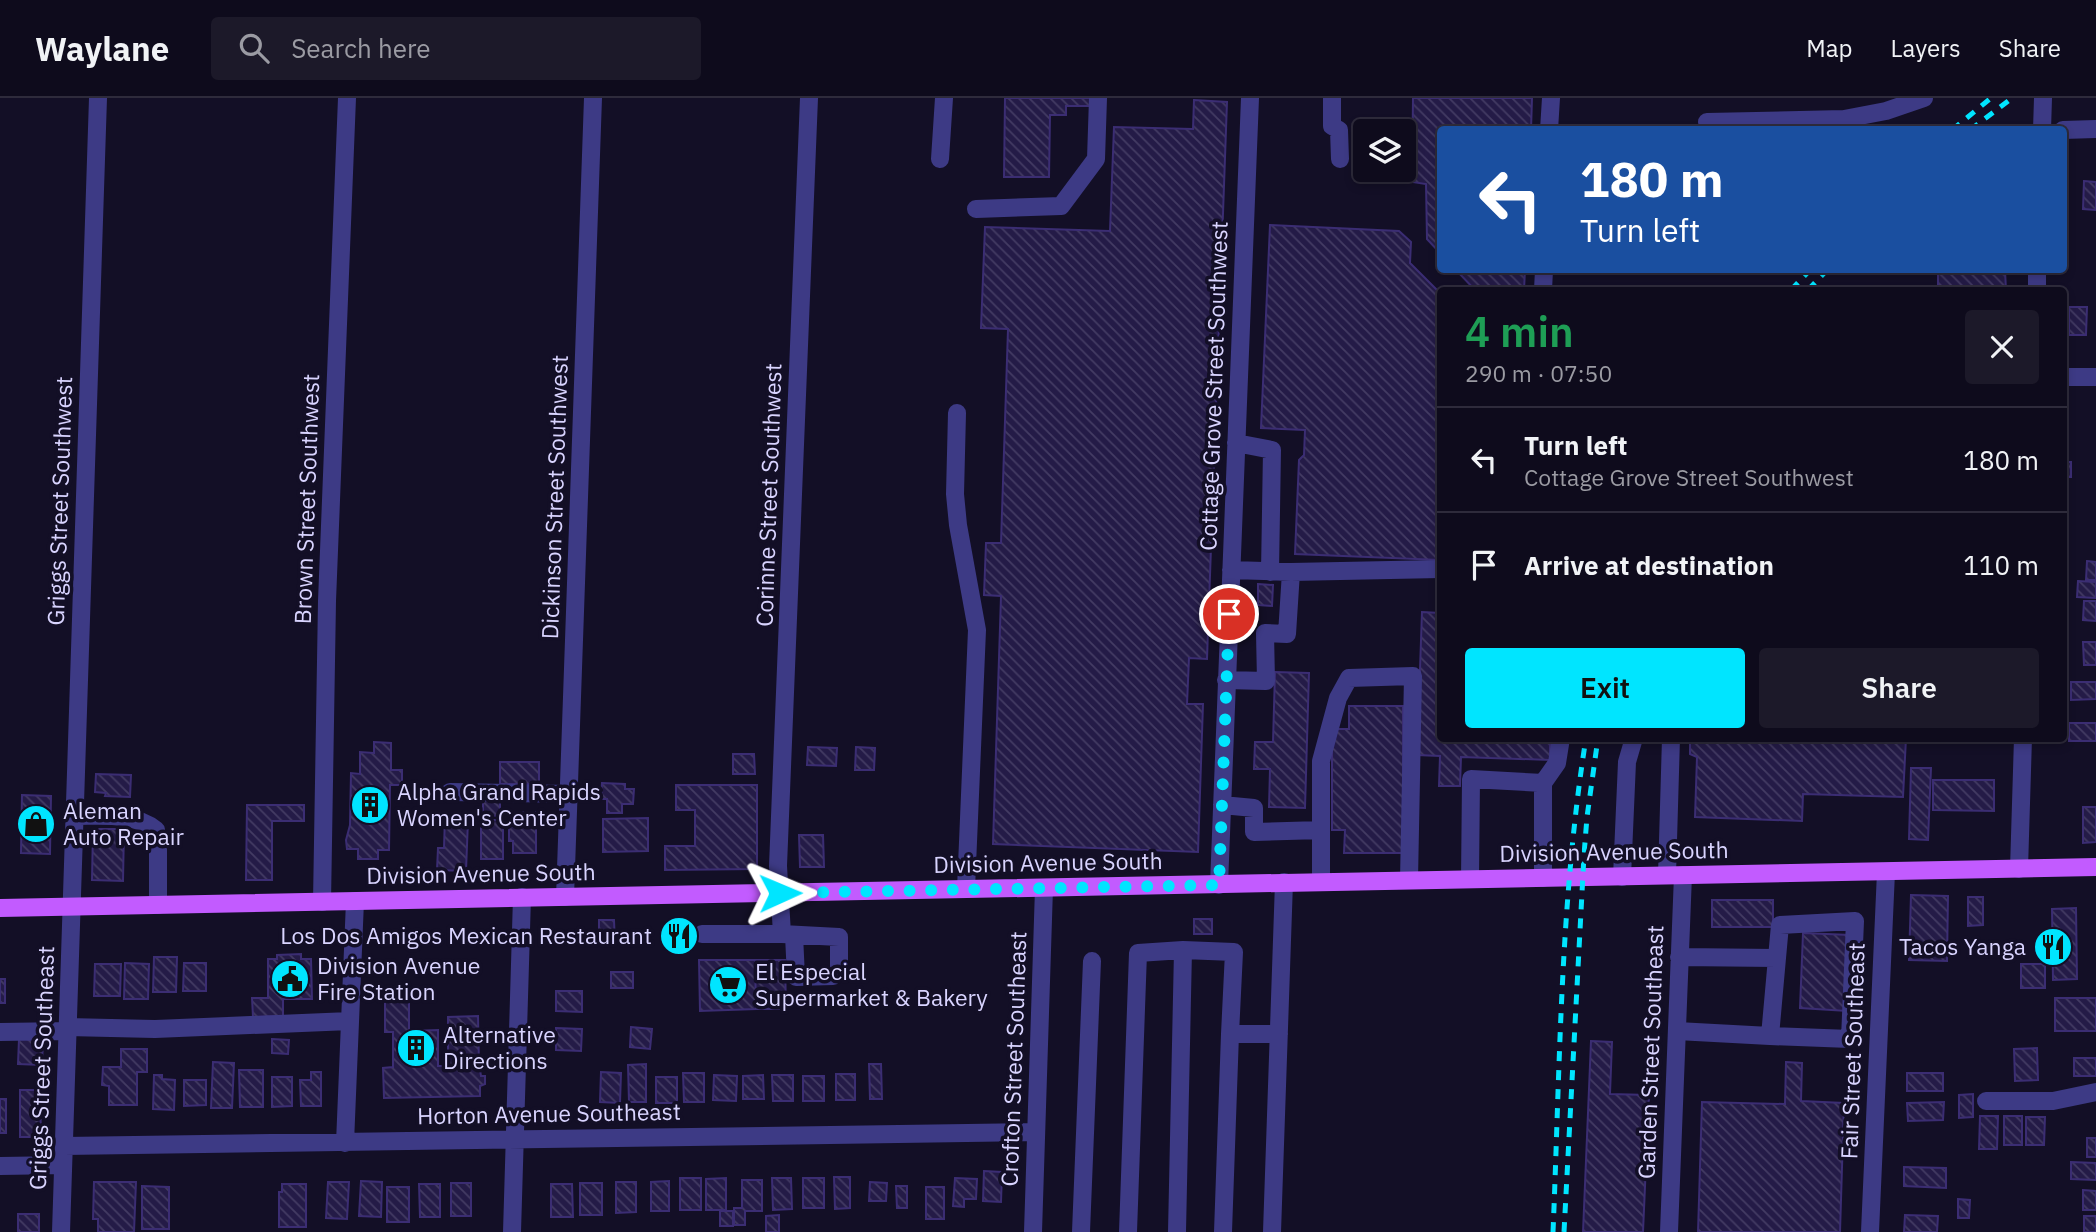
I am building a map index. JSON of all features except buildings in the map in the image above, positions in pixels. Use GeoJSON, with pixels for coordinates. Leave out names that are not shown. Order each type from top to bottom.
{"type":"FeatureCollection","features":[{"type":"Feature","properties":{"kind":"main road","name":"Division Avenue South"},"geometry":{"type":"LineString","coordinates":[[0,908],[2096,867]]}},
{"type":"Feature","properties":{"kind":"street","name":"Griggs Street Southwest"},"geometry":{"type":"LineString","coordinates":[[72,906],[98,98]]}},
{"type":"Feature","properties":{"kind":"street","name":"Brown Street Southwest"},"geometry":{"type":"LineString","coordinates":[[321,902],[327,601],[346,98]]}},
{"type":"Feature","properties":{"kind":"street","name":"Dickinson Street Southwest"},"geometry":{"type":"LineString","coordinates":[[565,897],[593,98]]}},
{"type":"Feature","properties":{"kind":"street","name":"Corinne Street Southwest"},"geometry":{"type":"LineString","coordinates":[[702,934],[788,934],[778,866],[809,98]]}},
{"type":"Feature","properties":{"kind":"street"},"geometry":{"type":"LineString","coordinates":[[940,159],[944,98]]}},
{"type":"Feature","properties":{"kind":"street"},"geometry":{"type":"LineString","coordinates":[[976,209],[1060,206],[1096,159],[1098,98]]}},
{"type":"Feature","properties":{"kind":"street","name":"Cottage Grove Street Southwest"},"geometry":{"type":"LineString","coordinates":[[1219,885],[1250,98]]}},
{"type":"Feature","properties":{"kind":"street"},"geometry":{"type":"LineString","coordinates":[[1332,98],[1332,126],[1339,130],[1340,159]]}},
{"type":"Feature","properties":{"kind":"street"},"geometry":{"type":"LineString","coordinates":[[1549,126],[1551,98]]}},
{"type":"Feature","properties":{"kind":"street"},"geometry":{"type":"LineString","coordinates":[[1707,122],[1844,119],[1886,111],[1924,98]]}},
{"type":"Feature","properties":{"kind":"street"},"geometry":{"type":"LineString","coordinates":[[2042,126],[2043,98]]}},
{"type":"Feature","properties":{"kind":"street"},"geometry":{"type":"LineString","coordinates":[[2067,130],[2096,129]]}},
{"type":"Feature","properties":{"kind":"street"},"geometry":{"type":"LineString","coordinates":[[2067,377],[2096,377]]}},
{"type":"Feature","properties":{"kind":"street"},"geometry":{"type":"LineString","coordinates":[[957,413],[955,494],[977,630],[966,889]]}},
{"type":"Feature","properties":{"kind":"street"},"geometry":{"type":"LineString","coordinates":[[1236,443],[1272,450],[1270,572]]}},
{"type":"Feature","properties":{"kind":"street"},"geometry":{"type":"LineString","coordinates":[[1231,570],[1291,572],[1437,569]]}},
{"type":"Feature","properties":{"kind":"street"},"geometry":{"type":"LineString","coordinates":[[1226,680],[1266,681],[1265,634],[1287,634],[1291,572]]}},
{"type":"Feature","properties":{"kind":"street"},"geometry":{"type":"LineString","coordinates":[[1321,881],[1321,761],[1338,698],[1349,678],[1413,676],[1409,880]]}},
{"type":"Feature","properties":{"kind":"street"},"geometry":{"type":"LineString","coordinates":[[1543,878],[1543,783],[1557,763],[1560,742]]}},
{"type":"Feature","properties":{"kind":"street"},"geometry":{"type":"LineString","coordinates":[[1622,877],[1628,762],[1633,742]]}},
{"type":"Feature","properties":{"kind":"street","name":"Garden Street Southeast"},"geometry":{"type":"LineString","coordinates":[[1669,1232],[1679,957],[1671,742]]}},
{"type":"Feature","properties":{"kind":"street"},"geometry":{"type":"LineString","coordinates":[[2019,869],[2023,742]]}},
{"type":"Feature","properties":{"kind":"street"},"geometry":{"type":"LineString","coordinates":[[1470,879],[1471,779],[1543,783]]}},
{"type":"Feature","properties":{"kind":"street"},"geometry":{"type":"LineString","coordinates":[[450,792],[569,793]]}},
{"type":"Feature","properties":{"kind":"street"},"geometry":{"type":"LineString","coordinates":[[1222,805],[1254,808],[1254,832],[1321,830]]}},
{"type":"Feature","properties":{"kind":"street"},"geometry":{"type":"LineString","coordinates":[[75,816],[125,817],[147,823],[156,830],[158,905]]}},
{"type":"Feature","properties":{"kind":"street","name":"Fair Street Southeast"},"geometry":{"type":"LineString","coordinates":[[1870,1232],[1885,872]]}},
{"type":"Feature","properties":{"kind":"street"},"geometry":{"type":"LineString","coordinates":[[1272,1232],[1284,882]]}},
{"type":"Feature","properties":{"kind":"street","name":"Crofton Street Southeast"},"geometry":{"type":"LineString","coordinates":[[1033,1232],[1044,888]]}},
{"type":"Feature","properties":{"kind":"street"},"geometry":{"type":"LineString","coordinates":[[512,1232],[522,897]]}},
{"type":"Feature","properties":{"kind":"street"},"geometry":{"type":"LineString","coordinates":[[345,1143],[355,901]]}},
{"type":"Feature","properties":{"kind":"street","name":"Griggs Street Southeast"},"geometry":{"type":"LineString","coordinates":[[61,1232],[64,1146],[62,1030],[72,906]]}},
{"type":"Feature","properties":{"kind":"street"},"geometry":{"type":"LineString","coordinates":[[1677,1031],[1770,1036],[1850,1039],[1855,920],[1780,925],[1770,1036]]}},
{"type":"Feature","properties":{"kind":"street"},"geometry":{"type":"LineString","coordinates":[[1177,1232],[1183,950]]}},
{"type":"Feature","properties":{"kind":"street"},"geometry":{"type":"LineString","coordinates":[[1128,1232],[1138,953],[1183,950],[1234,952],[1223,1232]]}},
{"type":"Feature","properties":{"kind":"street"},"geometry":{"type":"LineString","coordinates":[[1853,956],[1882,955]]}},
{"type":"Feature","properties":{"kind":"street"},"geometry":{"type":"LineString","coordinates":[[1679,957],[1777,958]]}},
{"type":"Feature","properties":{"kind":"street"},"geometry":{"type":"LineString","coordinates":[[1081,1232],[1092,961]]}},
{"type":"Feature","properties":{"kind":"street"},"geometry":{"type":"LineString","coordinates":[[1851,1015],[1879,1015]]}},
{"type":"Feature","properties":{"kind":"street"},"geometry":{"type":"LineString","coordinates":[[0,1032],[350,1021]]}},
{"type":"Feature","properties":{"kind":"street"},"geometry":{"type":"LineString","coordinates":[[1230,1034],[1279,1034]]}},
{"type":"Feature","properties":{"kind":"street"},"geometry":{"type":"LineString","coordinates":[[1986,1101],[2053,1101],[2096,1092]]}},
{"type":"Feature","properties":{"kind":"street","name":"Horton Avenue Southeast"},"geometry":{"type":"LineString","coordinates":[[64,1146],[1035,1132]]}},
{"type":"Feature","properties":{"kind":"street"},"geometry":{"type":"LineString","coordinates":[[0,1167],[63,1165]]}},
{"type":"Feature","properties":{"kind":"railway"},"geometry":{"type":"LineString","coordinates":[[1957,126],[1991,98]]}},
{"type":"Feature","properties":{"kind":"railway"},"geometry":{"type":"LineString","coordinates":[[1975,126],[2012,98]]}},
{"type":"Feature","properties":{"kind":"railway"},"geometry":{"type":"LineString","coordinates":[[1794,287],[1807,273]]}},
{"type":"Feature","properties":{"kind":"railway"},"geometry":{"type":"LineString","coordinates":[[1811,287],[1824,273]]}},
{"type":"Feature","properties":{"kind":"railway"},"geometry":{"type":"LineString","coordinates":[[1553,1232],[1566,923],[1577,799],[1585,742]]}},
{"type":"Feature","properties":{"kind":"railway"},"geometry":{"type":"LineString","coordinates":[[1564,1232],[1584,855],[1597,742]]}},
{"type":"Feature","properties":{"kind":"place","name":"Alpha Grand Rapids Women's Center"},"geometry":{"type":"Point","coordinates":[370,805]}},
{"type":"Feature","properties":{"kind":"place","name":"Aleman Auto Repair"},"geometry":{"type":"Point","coordinates":[36,824]}},
{"type":"Feature","properties":{"kind":"place","name":"Los Dos Amigos Mexican Restaurant"},"geometry":{"type":"Point","coordinates":[679,936]}},
{"type":"Feature","properties":{"kind":"place","name":"Tacos Yanga"},"geometry":{"type":"Point","coordinates":[2053,947]}},
{"type":"Feature","properties":{"kind":"place","name":"Division Avenue Fire Station"},"geometry":{"type":"Point","coordinates":[290,979]}},
{"type":"Feature","properties":{"kind":"place","name":"El Especial Supermarket & Bakery"},"geometry":{"type":"Point","coordinates":[728,985]}},
{"type":"Feature","properties":{"kind":"place","name":"Alternative Directions"},"geometry":{"type":"Point","coordinates":[416,1048]}},
{"type":"Feature","properties":{"kind":"route"},"geometry":{"type":"LineString","coordinates":[[780,893],[1219,885],[1229,614]]}}]}
